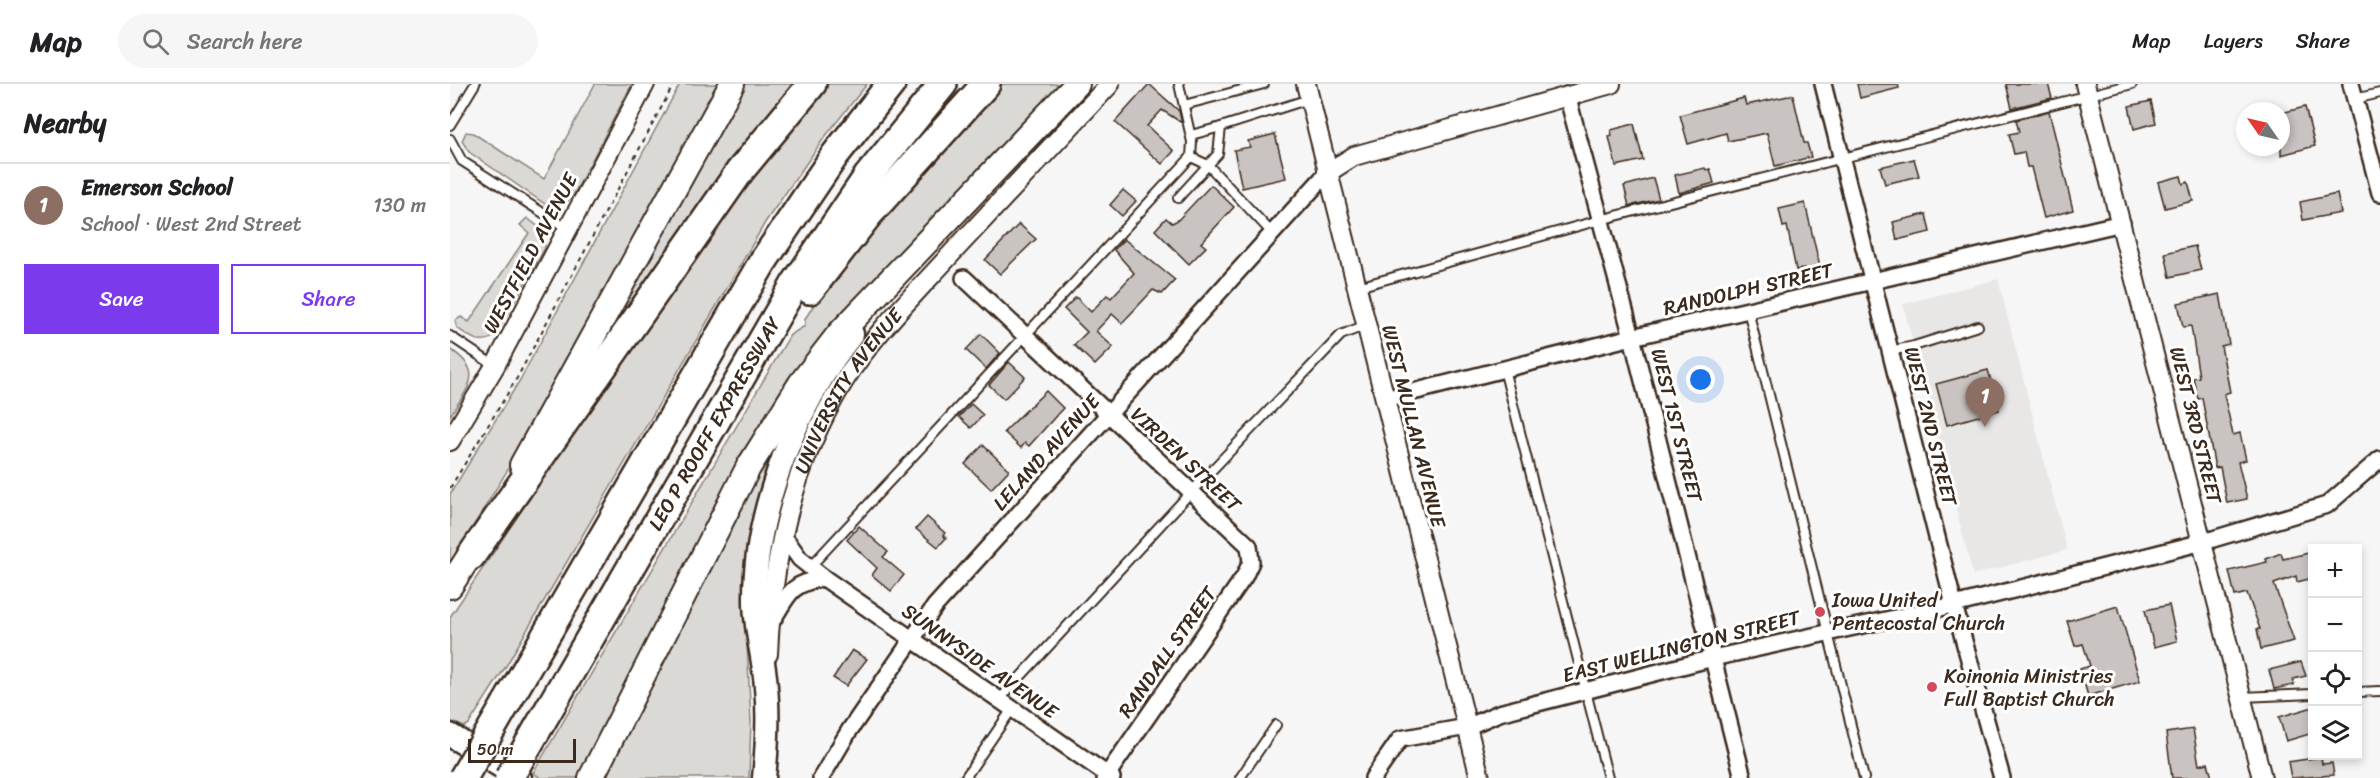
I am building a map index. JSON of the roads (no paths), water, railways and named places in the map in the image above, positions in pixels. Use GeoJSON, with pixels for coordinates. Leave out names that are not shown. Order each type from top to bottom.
{"type":"FeatureCollection","features":[{"type":"Feature","properties":{"kind":"highway"},"geometry":{"type":"LineString","coordinates":[[471,556],[732,84]]}},
{"type":"Feature","properties":{"kind":"highway"},"geometry":{"type":"LineString","coordinates":[[450,586],[740,171],[812,84]]}},
{"type":"Feature","properties":{"kind":"highway","name":"LEO P ROOFF EXPRESSWAY"},"geometry":{"type":"LineString","coordinates":[[463,778],[762,263],[828,165],[891,84]]}},
{"type":"Feature","properties":{"kind":"highway","name":"LEO P ROOFF EXPRESSWAY"},"geometry":{"type":"LineString","coordinates":[[509,778],[828,232],[868,176],[943,84]]}},
{"type":"Feature","properties":{"kind":"highway"},"geometry":{"type":"LineString","coordinates":[[753,357],[876,206],[986,84]]}},
{"type":"Feature","properties":{"kind":"highway"},"geometry":{"type":"LineString","coordinates":[[591,778],[748,468],[801,382],[840,334],[1077,84]]}},
{"type":"Feature","properties":{"kind":"main road"},"geometry":{"type":"LineString","coordinates":[[766,685],[756,630],[755,595],[764,526],[782,465],[795,432],[829,368],[848,340],[921,249]]}},
{"type":"Feature","properties":{"kind":"main road","name":"UNIVERSITY AVENUE"},"geometry":{"type":"LineString","coordinates":[[764,778],[768,731],[766,685]]}},
{"type":"Feature","properties":{"kind":"main road"},"geometry":{"type":"LineString","coordinates":[[450,735],[520,778]]}},
{"type":"Feature","properties":{"kind":"main road"},"geometry":{"type":"LineString","coordinates":[[450,773],[458,778]]}},
{"type":"Feature","properties":{"kind":"street","name":"WESTFIELD AVENUE"},"geometry":{"type":"LineString","coordinates":[[450,441],[495,366],[645,84]]}},
{"type":"Feature","properties":{"kind":"street","name":"UNIVERSITY AVENUE"},"geometry":{"type":"LineString","coordinates":[[766,685],[769,625],[782,534],[791,501],[815,438],[845,381],[884,327],[1110,84]]}},
{"type":"Feature","properties":{"kind":"street"},"geometry":{"type":"LineString","coordinates":[[1328,173],[1354,156],[1566,90],[1611,84]]}},
{"type":"Feature","properties":{"kind":"street","name":"WEST 2ND STREET"},"geometry":{"type":"LineString","coordinates":[[1823,84],[1954,605],[2001,778]]}},
{"type":"Feature","properties":{"kind":"street"},"geometry":{"type":"LineString","coordinates":[[2351,84],[2380,193]]}},
{"type":"Feature","properties":{"kind":"street","name":"WEST 3RD STREET"},"geometry":{"type":"LineString","coordinates":[[2086,89],[2262,778]]}},
{"type":"Feature","properties":{"kind":"street","name":"WEST 1ST STREET"},"geometry":{"type":"LineString","coordinates":[[1566,90],[1632,336],[1743,778]]}},
{"type":"Feature","properties":{"kind":"street","name":"WEST MULLAN AVENUE"},"geometry":{"type":"LineString","coordinates":[[1307,92],[1480,778]]}},
{"type":"Feature","properties":{"kind":"street","name":"LELAND AVENUE"},"geometry":{"type":"LineString","coordinates":[[821,778],[849,731],[934,606],[1328,173]]}},
{"type":"Feature","properties":{"kind":"street","name":"RANDOLPH STREET"},"geometry":{"type":"LineString","coordinates":[[1385,399],[1632,336],[2122,223]]}},
{"type":"Feature","properties":{"kind":"street","name":"VIRDEN STREET"},"geometry":{"type":"LineString","coordinates":[[964,278],[1249,546]]}},
{"type":"Feature","properties":{"kind":"street","name":"EAST WELLINGTON STREET"},"geometry":{"type":"LineString","coordinates":[[1373,778],[1400,739],[1467,727],[1499,713],[1713,658],[1954,605],[2203,542],[2327,506],[2380,459]]}},
{"type":"Feature","properties":{"kind":"street","name":"SUNNYSIDE AVENUE"},"geometry":{"type":"LineString","coordinates":[[782,534],[790,548],[824,578],[1108,777]]}},
{"type":"Feature","properties":{"kind":"street","name":"RANDALL STREET"},"geometry":{"type":"LineString","coordinates":[[1108,777],[1244,577],[1251,562],[1249,546]]}},
{"type":"Feature","properties":{"kind":"street"},"geometry":{"type":"LineString","coordinates":[[769,625],[795,587],[804,581],[824,578]]}},
{"type":"Feature","properties":{"kind":"lane"},"geometry":{"type":"LineString","coordinates":[[450,125],[475,84]]}},
{"type":"Feature","properties":{"kind":"lane"},"geometry":{"type":"LineString","coordinates":[[810,567],[1191,157],[1193,150],[1191,135],[1179,84]]}},
{"type":"Feature","properties":{"kind":"lane"},"geometry":{"type":"LineString","coordinates":[[1184,105],[1264,84]]}},
{"type":"Feature","properties":{"kind":"lane"},"geometry":{"type":"LineString","coordinates":[[1356,287],[1600,220],[1842,158],[2086,89],[2132,84]]}},
{"type":"Feature","properties":{"kind":"lane"},"geometry":{"type":"LineString","coordinates":[[1191,135],[1221,128],[1307,92]]}},
{"type":"Feature","properties":{"kind":"lane"},"geometry":{"type":"LineString","coordinates":[[2355,99],[2380,93]]}},
{"type":"Feature","properties":{"kind":"lane"},"geometry":{"type":"LineString","coordinates":[[1178,198],[1218,154],[1221,128]]}},
{"type":"Feature","properties":{"kind":"lane"},"geometry":{"type":"LineString","coordinates":[[450,139],[462,161],[568,229]]}},
{"type":"Feature","properties":{"kind":"lane"},"geometry":{"type":"LineString","coordinates":[[1191,157],[1208,165],[1273,234]]}},
{"type":"Feature","properties":{"kind":"lane"},"geometry":{"type":"LineString","coordinates":[[1748,310],[1864,778]]}},
{"type":"Feature","properties":{"kind":"lane"},"geometry":{"type":"LineString","coordinates":[[964,778],[1006,704],[1191,492],[1341,335],[1366,325]]}},
{"type":"Feature","properties":{"kind":"lane"},"geometry":{"type":"LineString","coordinates":[[1890,351],[1914,346],[1977,326]]}},
{"type":"Feature","properties":{"kind":"lane"},"geometry":{"type":"LineString","coordinates":[[450,336],[495,366]]}},
{"type":"Feature","properties":{"kind":"lane"},"geometry":{"type":"LineString","coordinates":[[1504,369],[1608,778]]}},
{"type":"Feature","properties":{"kind":"lane"},"geometry":{"type":"LineString","coordinates":[[2362,692],[2380,691]]}},
{"type":"Feature","properties":{"kind":"lane"},"geometry":{"type":"LineString","coordinates":[[2241,697],[2308,694]]}},
{"type":"Feature","properties":{"kind":"lane"},"geometry":{"type":"LineString","coordinates":[[1240,778],[1276,725]]}},
{"type":"Feature","properties":{"kind":"place","name":"Emerson School"},"geometry":{"type":"Point","coordinates":[1985,427]}},
{"type":"Feature","properties":{"kind":"place","name":"Iowa United Pentecostal Church"},"geometry":{"type":"Point","coordinates":[1820,612]}},
{"type":"Feature","properties":{"kind":"place","name":"Koinonia Ministries Full Baptist Church"},"geometry":{"type":"Point","coordinates":[1932,687]}}]}
